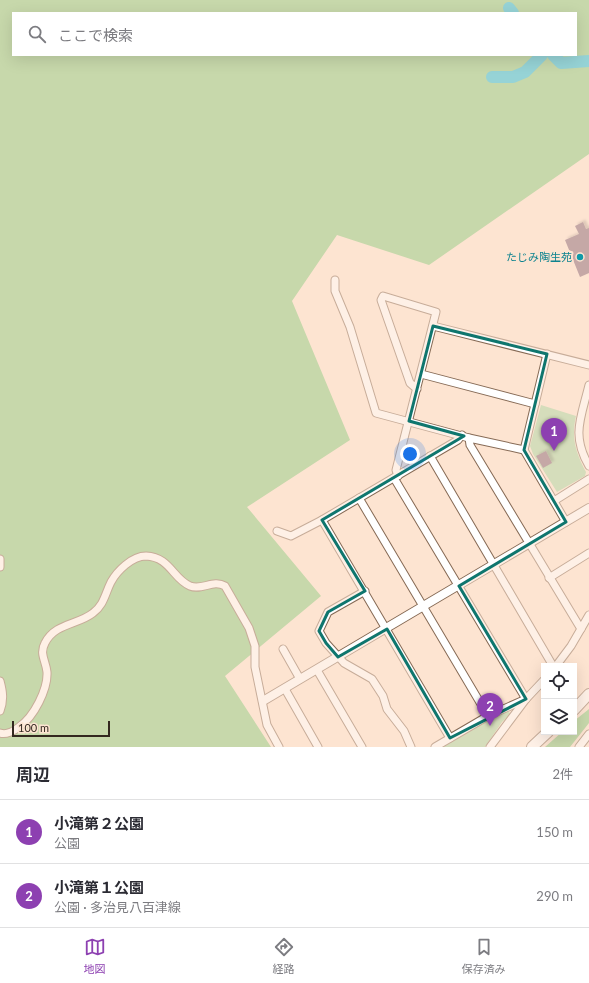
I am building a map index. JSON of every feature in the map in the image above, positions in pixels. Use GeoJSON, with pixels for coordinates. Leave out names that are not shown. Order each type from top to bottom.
{"type":"FeatureCollection","features":[{"type":"Feature","properties":{"kind":"main road"},"geometry":{"type":"LineString","coordinates":[[577,707],[589,694]]}},
{"type":"Feature","properties":{"kind":"main road"},"geometry":{"type":"LineString","coordinates":[[532,747],[545,735]]}},
{"type":"Feature","properties":{"kind":"street"},"geometry":{"type":"LineString","coordinates":[[335,280],[335,291],[352,333],[376,413],[469,438],[524,450]]}},
{"type":"Feature","properties":{"kind":"street"},"geometry":{"type":"LineString","coordinates":[[417,389],[410,383],[381,300],[382,296],[436,312],[421,374],[396,470],[396,477],[526,699]]}},
{"type":"Feature","properties":{"kind":"street"},"geometry":{"type":"LineString","coordinates":[[433,326],[589,365]]}},
{"type":"Feature","properties":{"kind":"street"},"geometry":{"type":"LineString","coordinates":[[548,354],[524,450],[566,522]]}},
{"type":"Feature","properties":{"kind":"street"},"geometry":{"type":"LineString","coordinates":[[421,374],[535,404]]}},
{"type":"Feature","properties":{"kind":"street"},"geometry":{"type":"LineString","coordinates":[[589,385],[578,428],[578,443],[589,466]]}},
{"type":"Feature","properties":{"kind":"street"},"geometry":{"type":"LineString","coordinates":[[277,531],[291,536],[322,520],[458,440],[462,435]]}},
{"type":"Feature","properties":{"kind":"street"},"geometry":{"type":"LineString","coordinates":[[469,438],[470,445],[581,629]]}},
{"type":"Feature","properties":{"kind":"street"},"geometry":{"type":"LineString","coordinates":[[430,456],[553,663]]}},
{"type":"Feature","properties":{"kind":"street"},"geometry":{"type":"LineString","coordinates":[[554,501],[589,480]]}},
{"type":"Feature","properties":{"kind":"street"},"geometry":{"type":"LineString","coordinates":[[359,498],[488,716]]}},
{"type":"Feature","properties":{"kind":"street"},"geometry":{"type":"LineString","coordinates":[[263,700],[387,629],[589,508]]}},
{"type":"Feature","properties":{"kind":"street"},"geometry":{"type":"LineString","coordinates":[[322,520],[450,738]]}},
{"type":"Feature","properties":{"kind":"street"},"geometry":{"type":"LineString","coordinates":[[549,578],[589,553]]}},
{"type":"Feature","properties":{"kind":"street"},"geometry":{"type":"LineString","coordinates":[[0,733],[13,732],[30,718],[36,709],[43,692],[47,672],[42,655],[45,643],[52,633],[64,625],[93,613],[103,603],[112,581],[132,560],[141,557],[161,560],[172,568],[184,582],[190,586],[198,587],[219,583],[225,586],[249,628],[255,646],[255,667],[267,725],[279,747]]}},
{"type":"Feature","properties":{"kind":"street"},"geometry":{"type":"LineString","coordinates":[[0,559],[0,568]]}},
{"type":"Feature","properties":{"kind":"street"},"geometry":{"type":"LineString","coordinates":[[365,591],[328,612],[319,631],[326,643],[344,663],[372,679],[383,696],[386,709],[404,731],[411,747]]}},
{"type":"Feature","properties":{"kind":"street"},"geometry":{"type":"LineString","coordinates":[[557,663],[571,646],[589,615]]}},
{"type":"Feature","properties":{"kind":"street"},"geometry":{"type":"LineString","coordinates":[[283,649],[300,679]]}},
{"type":"Feature","properties":{"kind":"street"},"geometry":{"type":"LineString","coordinates":[[317,670],[362,747]]}},
{"type":"Feature","properties":{"kind":"street"},"geometry":{"type":"LineString","coordinates":[[0,681],[3,691],[3,703],[0,711]]}},
{"type":"Feature","properties":{"kind":"street"},"geometry":{"type":"LineString","coordinates":[[490,747],[526,699],[541,683]]}},
{"type":"Feature","properties":{"kind":"street"},"geometry":{"type":"LineString","coordinates":[[284,688],[318,747]]}},
{"type":"Feature","properties":{"kind":"street"},"geometry":{"type":"LineString","coordinates":[[435,747],[488,716],[526,699]]}},
{"type":"Feature","properties":{"kind":"street"},"geometry":{"type":"LineString","coordinates":[[579,747],[589,734]]}},
{"type":"Feature","properties":{"kind":"highlighted area"},"geometry":{"type":"Polygon","coordinates":[[[433,326],[547,354],[524,450],[566,522],[459,586],[526,699],[450,738],[387,629],[338,657],[326,643],[319,631],[328,612],[365,591],[322,520],[464,436],[409,421],[433,326]]]}},
{"type":"Feature","properties":{"kind":"green space"},"geometry":{"type":"Polygon","coordinates":[[[0,0],[589,0],[589,154],[429,265],[337,235],[292,301],[350,440],[247,507],[321,596],[225,676],[271,747],[0,747],[0,0]]]}},
{"type":"Feature","properties":{"kind":"green space"},"geometry":{"type":"Polygon","coordinates":[[[541,405],[576,416],[574,431],[575,445],[586,472],[585,476],[557,492],[533,454],[530,446],[541,405]]]}},
{"type":"Feature","properties":{"kind":"green space"},"geometry":{"type":"Polygon","coordinates":[[[589,709],[589,723],[570,747],[545,747],[559,735],[577,735],[577,719],[589,709]]]}},
{"type":"Feature","properties":{"kind":"green space"},"geometry":{"type":"Polygon","coordinates":[[[507,710],[511,714],[502,722],[485,747],[443,747],[507,710]]]}},
{"type":"Feature","properties":{"kind":"building","name":"たじみ陶生苑"},"geometry":{"type":"Polygon","coordinates":[[[583,222],[586,229],[589,228],[589,273],[580,277],[565,240],[579,234],[575,226],[583,222]]]}},
{"type":"Feature","properties":{"kind":"building"},"geometry":{"type":"Polygon","coordinates":[[[546,451],[552,463],[543,468],[536,456],[546,451]]]}},
{"type":"Feature","properties":{"kind":"waterway"},"geometry":{"type":"LineString","coordinates":[[509,8],[512,12]]}},
{"type":"Feature","properties":{"kind":"waterway"},"geometry":{"type":"LineString","coordinates":[[492,77],[513,77],[525,72],[541,56]]}},
{"type":"Feature","properties":{"kind":"waterway"},"geometry":{"type":"LineString","coordinates":[[554,56],[561,63],[589,61]]}},
{"type":"Feature","properties":{"kind":"place","name":"たじみ陶生苑"},"geometry":{"type":"Point","coordinates":[580,257]}},
{"type":"Feature","properties":{"kind":"place","name":"小滝第２公園"},"geometry":{"type":"Point","coordinates":[554,451]}},
{"type":"Feature","properties":{"kind":"place","name":"小滝第１公園"},"geometry":{"type":"Point","coordinates":[490,726]}}]}
